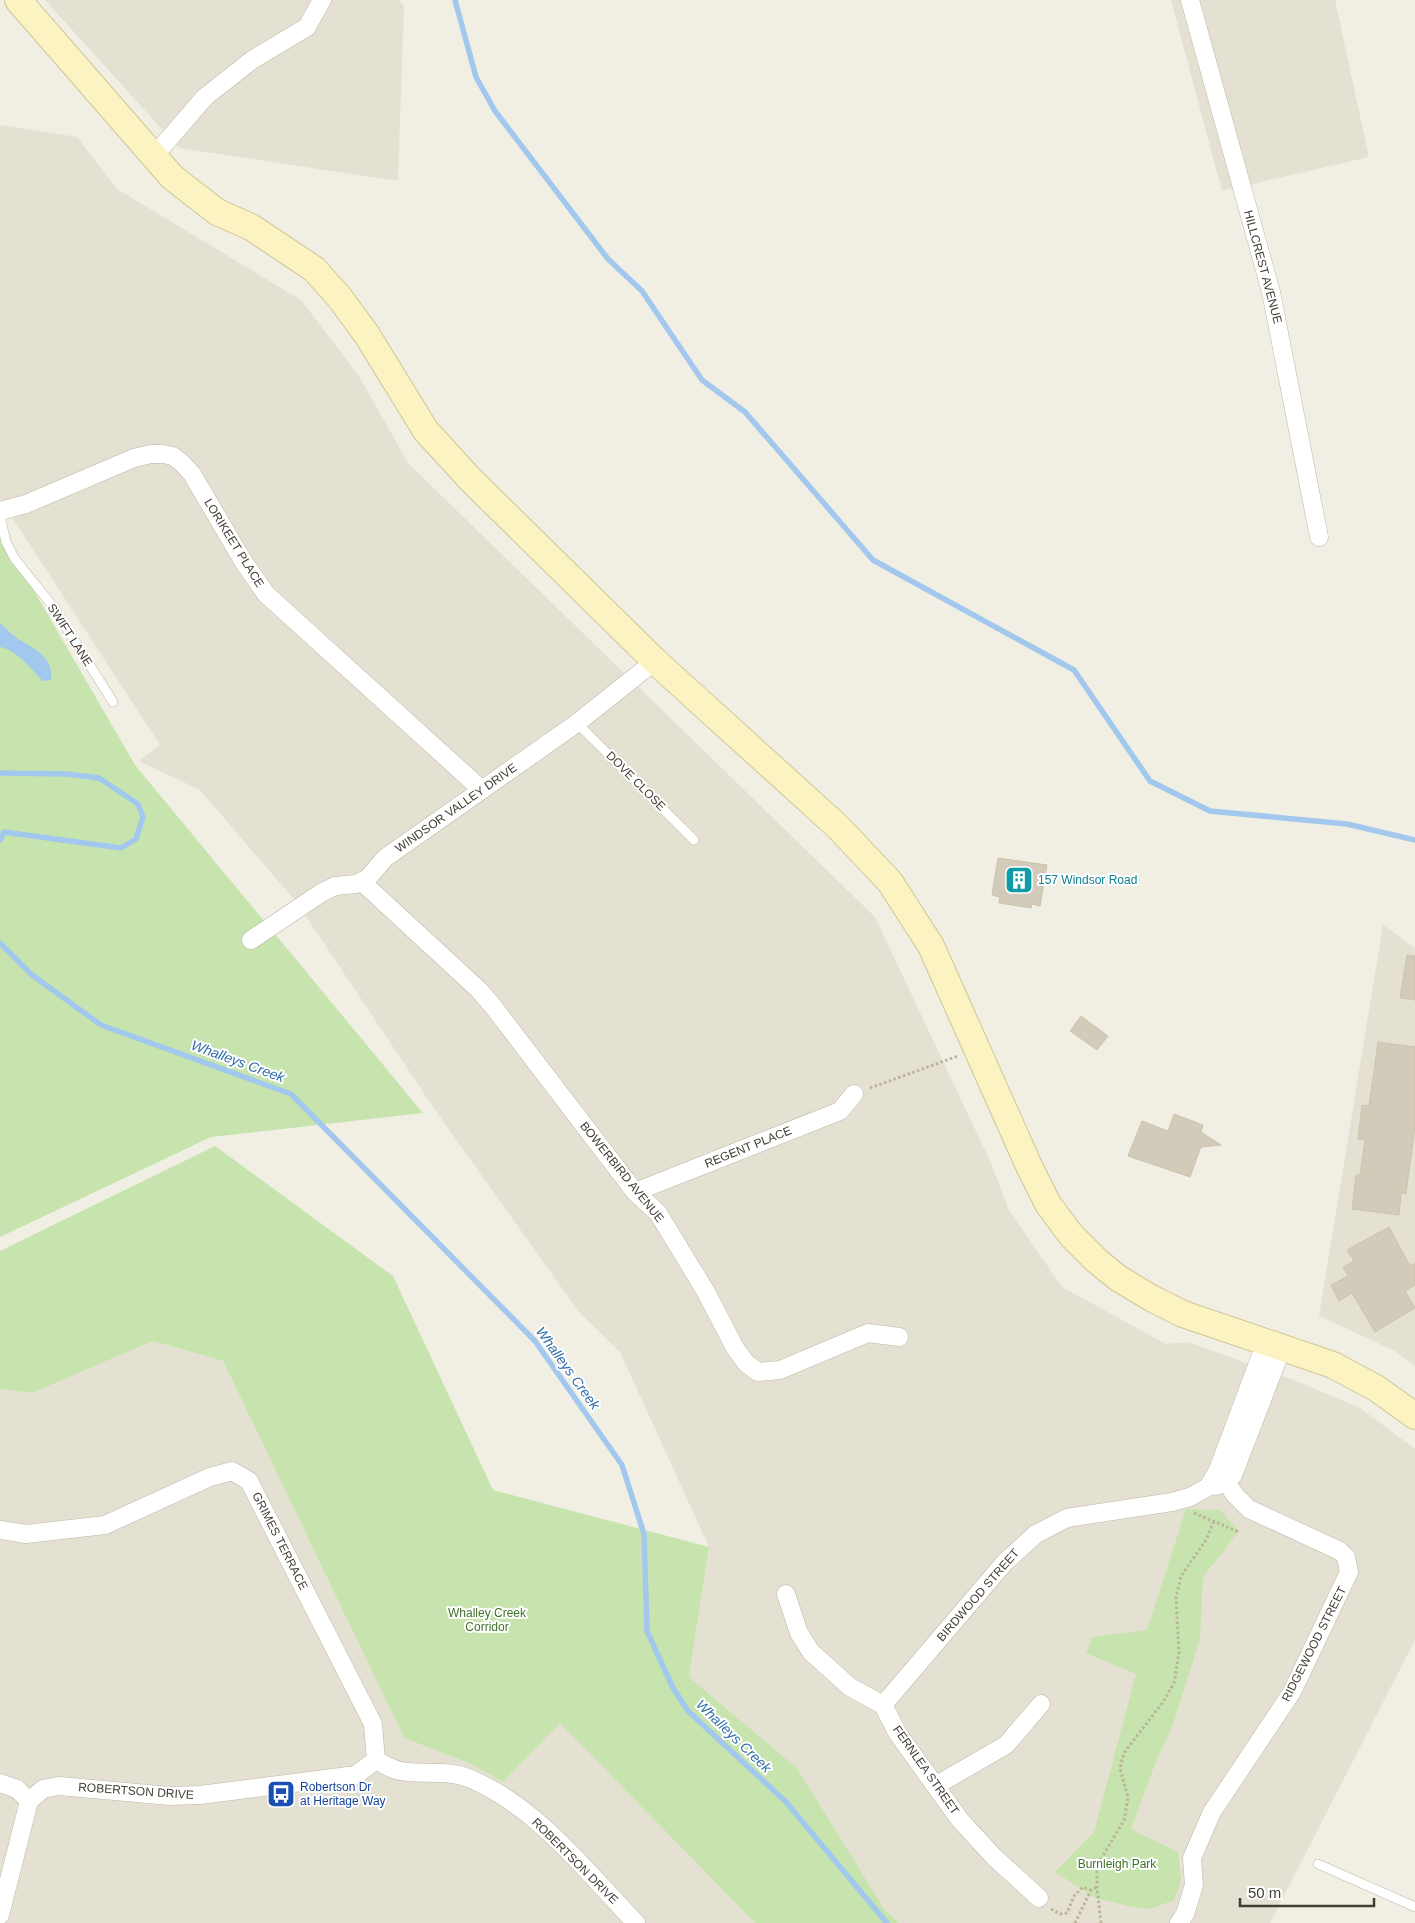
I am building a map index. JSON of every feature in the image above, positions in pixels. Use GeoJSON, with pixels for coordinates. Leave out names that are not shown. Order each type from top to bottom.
{"type":"FeatureCollection","features":[{"type":"Feature","properties":{"kind":"street"},"geometry":{"type":"LineString","coordinates":[[18,0],[172,178],[193,196],[217,212],[251,227],[314,269],[340,298],[367,335],[426,431],[471,480],[655,660],[838,827],[890,882],[931,946],[1029,1166],[1048,1204],[1071,1235],[1097,1261],[1118,1278],[1151,1298],[1183,1314],[1333,1365],[1356,1377],[1415,1416]]}},
{"type":"Feature","properties":{"kind":"street"},"geometry":{"type":"LineString","coordinates":[[153,157],[205,97],[252,60],[307,27],[322,0]]}},
{"type":"Feature","properties":{"kind":"street","name":"HILLCREST AVENUE"},"geometry":{"type":"LineString","coordinates":[[1190,0],[1271,292],[1319,538]]}},
{"type":"Feature","properties":{"kind":"street","name":"LORIKEET PLACE"},"geometry":{"type":"LineString","coordinates":[[0,511],[26,504],[134,458],[151,454],[174,456],[192,474],[243,561],[266,594],[482,790]]}},
{"type":"Feature","properties":{"kind":"street","name":"WINDSOR VALLEY DRIVE"},"geometry":{"type":"LineString","coordinates":[[362,882],[368,878],[385,858],[577,723],[655,660]]}},
{"type":"Feature","properties":{"kind":"street"},"geometry":{"type":"LineString","coordinates":[[251,940],[321,893],[335,886],[362,882]]}},
{"type":"Feature","properties":{"kind":"street","name":"BOWERBIRD AVENUE"},"geometry":{"type":"LineString","coordinates":[[362,882],[479,990],[635,1192],[658,1214],[706,1292],[734,1348],[746,1363],[758,1372],[780,1370],[868,1333],[899,1337]]}},
{"type":"Feature","properties":{"kind":"street","name":"REGENT PLACE"},"geometry":{"type":"LineString","coordinates":[[635,1192],[840,1111],[854,1094]]}},
{"type":"Feature","properties":{"kind":"street","name":"BIRDWOOD STREET"},"geometry":{"type":"LineString","coordinates":[[883,1704],[1005,1562],[1036,1534],[1067,1518],[1168,1503],[1190,1497],[1208,1487],[1222,1476],[1274,1345]]}},
{"type":"Feature","properties":{"kind":"street","name":"GRIMES TERRACE"},"geometry":{"type":"LineString","coordinates":[[0,1530],[26,1534],[105,1525],[210,1476],[232,1471],[249,1481],[373,1724],[376,1760]]}},
{"type":"Feature","properties":{"kind":"street","name":"RIDGEWOOD STREET"},"geometry":{"type":"LineString","coordinates":[[1179,1923],[1185,1914],[1194,1885],[1192,1858],[1212,1812],[1292,1692],[1349,1572],[1346,1557],[1340,1551],[1249,1509],[1222,1476]]}},
{"type":"Feature","properties":{"kind":"street"},"geometry":{"type":"LineString","coordinates":[[786,1594],[800,1633],[811,1652],[850,1687],[883,1704]]}},
{"type":"Feature","properties":{"kind":"street","name":"FERNLEA STREET"},"geometry":{"type":"LineString","coordinates":[[883,1704],[898,1734],[935,1786],[975,1837],[1039,1898]]}},
{"type":"Feature","properties":{"kind":"street"},"geometry":{"type":"LineString","coordinates":[[935,1786],[1006,1745],[1042,1704]]}},
{"type":"Feature","properties":{"kind":"street","name":"ROBERTSON DRIVE"},"geometry":{"type":"LineString","coordinates":[[29,1801],[43,1789],[59,1786],[170,1796],[200,1795],[356,1775],[376,1760],[408,1772],[448,1771],[470,1779],[517,1805],[549,1833],[636,1923]]}},
{"type":"Feature","properties":{"kind":"street"},"geometry":{"type":"LineString","coordinates":[[0,1783],[17,1789],[29,1801],[0,1915]]}},
{"type":"Feature","properties":{"kind":"lane","name":"SWIFT LANE"},"geometry":{"type":"LineString","coordinates":[[0,516],[6,542],[15,560],[54,608],[113,702]]}},
{"type":"Feature","properties":{"kind":"lane","name":"DOVE CLOSE"},"geometry":{"type":"LineString","coordinates":[[577,723],[694,840]]}},
{"type":"Feature","properties":{"kind":"lane"},"geometry":{"type":"LineString","coordinates":[[1318,1864],[1415,1906]]}},
{"type":"Feature","properties":{"kind":"path"},"geometry":{"type":"LineString","coordinates":[[854,1094],[961,1055]]}},
{"type":"Feature","properties":{"kind":"path"},"geometry":{"type":"LineString","coordinates":[[1168,1503],[1239,1532]]}},
{"type":"Feature","properties":{"kind":"path"},"geometry":{"type":"LineString","coordinates":[[1101,1923],[1097,1866],[1124,1820],[1128,1798],[1120,1768],[1124,1753],[1163,1702],[1174,1684],[1179,1652],[1176,1598],[1181,1576],[1206,1540],[1214,1521]]}},
{"type":"Feature","properties":{"kind":"path"},"geometry":{"type":"LineString","coordinates":[[1039,1898],[1060,1914],[1067,1913],[1074,1896],[1083,1887],[1091,1890]]}},
{"type":"Feature","properties":{"kind":"path"},"geometry":{"type":"LineString","coordinates":[[1075,1923],[1091,1890],[1097,1887]]}},
{"type":"Feature","properties":{"kind":"shaded area"},"geometry":{"type":"Polygon","coordinates":[[[45,0],[398,0],[404,5],[398,181],[179,148],[45,0]]]}},
{"type":"Feature","properties":{"kind":"shaded area"},"geometry":{"type":"Polygon","coordinates":[[[1171,0],[1335,0],[1369,157],[1222,191],[1171,0]]]}},
{"type":"Feature","properties":{"kind":"shaded area"},"geometry":{"type":"Polygon","coordinates":[[[0,125],[77,137],[117,189],[301,300],[359,376],[408,463],[875,917],[990,1161],[1009,1210],[1062,1287],[1166,1344],[1188,1342],[1299,1382],[1360,1408],[1415,1449],[1415,1640],[1270,1923],[899,1923],[885,1910],[797,1768],[689,1677],[709,1547],[620,1352],[579,1312],[435,1110],[297,903],[200,790],[139,761],[160,745],[0,499],[0,125]]]}},
{"type":"Feature","properties":{"kind":"shaded area"},"geometry":{"type":"Polygon","coordinates":[[[1383,925],[1415,948],[1415,1366],[1395,1351],[1319,1316],[1383,925]]]}},
{"type":"Feature","properties":{"kind":"shaded area"},"geometry":{"type":"Polygon","coordinates":[[[153,1341],[223,1361],[404,1738],[471,1764],[503,1782],[560,1722],[755,1923],[0,1923],[0,1389],[32,1393],[153,1341]]]}},
{"type":"Feature","properties":{"kind":"green space"},"geometry":{"type":"Polygon","coordinates":[[[0,532],[135,765],[423,1113],[211,1137],[0,1237],[0,532]]]}},
{"type":"Feature","properties":{"kind":"green space","name":"Whalley Creek Corridor"},"geometry":{"type":"Polygon","coordinates":[[[215,1146],[393,1276],[493,1490],[709,1547],[689,1677],[797,1768],[885,1910],[899,1923],[755,1923],[560,1723],[503,1782],[471,1764],[404,1738],[223,1361],[153,1341],[32,1393],[0,1389],[0,1251],[215,1146]]]}},
{"type":"Feature","properties":{"kind":"green space","name":"Burnleigh Park"},"geometry":{"type":"Polygon","coordinates":[[[1186,1509],[1220,1510],[1239,1531],[1203,1577],[1200,1639],[1173,1724],[1155,1764],[1131,1829],[1178,1852],[1181,1881],[1174,1900],[1150,1909],[1095,1898],[1055,1872],[1094,1832],[1136,1674],[1086,1653],[1092,1637],[1147,1630],[1186,1509]]]}},
{"type":"Feature","properties":{"kind":"water"},"geometry":{"type":"Polygon","coordinates":[[[0,623],[42,655],[50,665],[51,680],[43,681],[18,656],[0,647],[0,623]]]}},
{"type":"Feature","properties":{"kind":"building","name":"157 Windsor Road"},"geometry":{"type":"Polygon","coordinates":[[[998,858],[1047,865],[1040,906],[1032,904],[1031,908],[999,903],[1000,897],[992,895],[998,858]]]}},
{"type":"Feature","properties":{"kind":"building"},"geometry":{"type":"Polygon","coordinates":[[[1407,955],[1415,956],[1415,1000],[1400,998],[1407,955]]]}},
{"type":"Feature","properties":{"kind":"building"},"geometry":{"type":"Polygon","coordinates":[[[1081,1016],[1108,1036],[1097,1050],[1070,1031],[1081,1016]]]}},
{"type":"Feature","properties":{"kind":"building"},"geometry":{"type":"Polygon","coordinates":[[[1378,1042],[1415,1047],[1415,1127],[1406,1194],[1401,1193],[1399,1215],[1352,1209],[1356,1175],[1360,1175],[1365,1140],[1358,1139],[1362,1105],[1369,1106],[1378,1042]]]}},
{"type":"Feature","properties":{"kind":"building"},"geometry":{"type":"Polygon","coordinates":[[[1174,1114],[1203,1125],[1201,1132],[1221,1145],[1201,1147],[1190,1177],[1128,1156],[1142,1121],[1168,1131],[1174,1114]]]}},
{"type":"Feature","properties":{"kind":"building"},"geometry":{"type":"Polygon","coordinates":[[[1389,1227],[1410,1266],[1415,1263],[1415,1285],[1405,1291],[1415,1308],[1375,1332],[1352,1293],[1339,1301],[1331,1285],[1348,1276],[1343,1267],[1354,1261],[1347,1250],[1389,1227]]]}},
{"type":"Feature","properties":{"kind":"waterway"},"geometry":{"type":"LineString","coordinates":[[455,0],[476,77],[495,111],[608,259],[642,291],[702,380],[745,412],[873,560],[1074,670],[1150,781],[1210,811],[1347,824],[1415,840]]}},
{"type":"Feature","properties":{"kind":"waterway","name":"Whalleys Creek"},"geometry":{"type":"LineString","coordinates":[[0,773],[67,774],[99,778],[138,804],[143,817],[136,839],[121,848],[4,832],[0,840]]}},
{"type":"Feature","properties":{"kind":"waterway","name":"Whalleys Creek"},"geometry":{"type":"LineString","coordinates":[[0,943],[32,975],[101,1025],[291,1094],[535,1341],[622,1465],[644,1534],[647,1631],[673,1688],[688,1711],[786,1802],[887,1923]]}},
{"type":"Feature","properties":{"kind":"place","name":"157 Windsor Road"},"geometry":{"type":"Point","coordinates":[1019,880]}},
{"type":"Feature","properties":{"kind":"place","name":"Robertson Dr at Heritage Way"},"geometry":{"type":"Point","coordinates":[281,1794]}}]}
